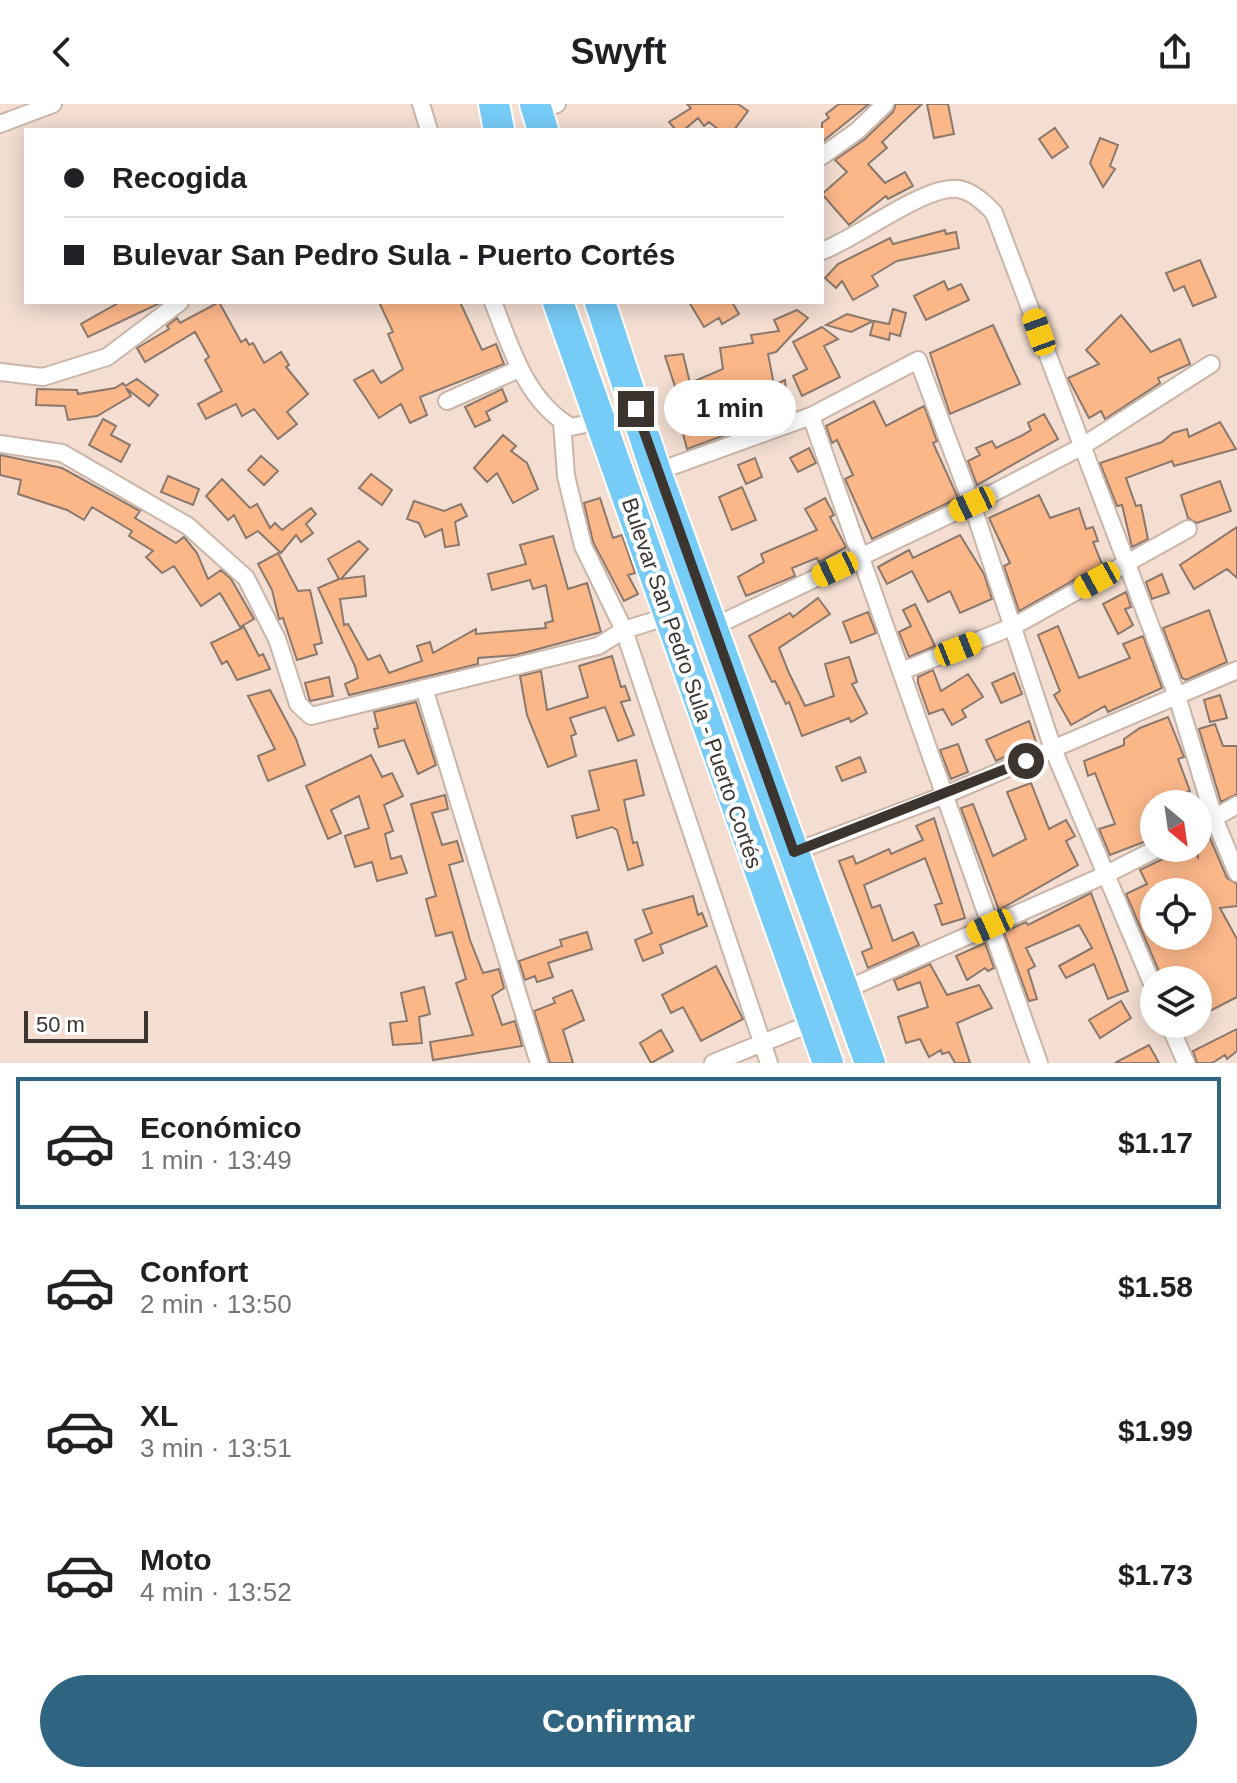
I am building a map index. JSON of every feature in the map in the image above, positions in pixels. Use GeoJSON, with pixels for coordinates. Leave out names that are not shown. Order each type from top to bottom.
{"type":"FeatureCollection","features":[{"type":"Feature","properties":{"kind":"highway"},"geometry":{"type":"LineString","coordinates":[[494,104],[499,128]]}},
{"type":"Feature","properties":{"kind":"highway","name":"Bulevar San Pedro Sula - Puerto Cortés"},"geometry":{"type":"LineString","coordinates":[[559,304],[812,1023],[822,1061]]}},
{"type":"Feature","properties":{"kind":"highway","name":"Bulevar San Pedro Sula - Puerto Cortés"},"geometry":{"type":"LineString","coordinates":[[601,304],[656,472],[870,1063]]}},
{"type":"Feature","properties":{"kind":"street"},"geometry":{"type":"LineString","coordinates":[[0,124],[53,104]]}},
{"type":"Feature","properties":{"kind":"street"},"geometry":{"type":"LineString","coordinates":[[421,104],[428,128]]}},
{"type":"Feature","properties":{"kind":"street"},"geometry":{"type":"LineString","coordinates":[[824,155],[857,131],[885,104]]}},
{"type":"Feature","properties":{"kind":"street"},"geometry":{"type":"LineString","coordinates":[[824,250],[841,245],[932,192],[959,189],[980,199],[994,213],[1177,696],[1214,818],[1237,873]]}},
{"type":"Feature","properties":{"kind":"street"},"geometry":{"type":"LineString","coordinates":[[0,372],[43,377],[107,357],[177,304]]}},
{"type":"Feature","properties":{"kind":"street"},"geometry":{"type":"LineString","coordinates":[[494,304],[519,369],[552,416],[571,427],[600,421]]}},
{"type":"Feature","properties":{"kind":"street"},"geometry":{"type":"LineString","coordinates":[[656,472],[811,416],[918,360],[972,504],[1053,749],[1144,966]]}},
{"type":"Feature","properties":{"kind":"street"},"geometry":{"type":"LineString","coordinates":[[713,627],[972,504],[1081,447],[1211,364]]}},
{"type":"Feature","properties":{"kind":"street"},"geometry":{"type":"LineString","coordinates":[[447,401],[519,369]]}},
{"type":"Feature","properties":{"kind":"street"},"geometry":{"type":"LineString","coordinates":[[811,416],[1039,1063]]}},
{"type":"Feature","properties":{"kind":"street"},"geometry":{"type":"LineString","coordinates":[[562,422],[566,476],[583,546],[624,630],[769,1063]]}},
{"type":"Feature","properties":{"kind":"street"},"geometry":{"type":"LineString","coordinates":[[0,444],[62,453],[188,526],[246,578],[277,639],[298,704],[307,714],[321,717],[424,688],[598,646],[624,630],[669,616]]}},
{"type":"Feature","properties":{"kind":"street"},"geometry":{"type":"LineString","coordinates":[[902,671],[1014,626],[1188,529]]}},
{"type":"Feature","properties":{"kind":"street"},"geometry":{"type":"LineString","coordinates":[[794,852],[945,795],[1237,670]]}},
{"type":"Feature","properties":{"kind":"street"},"geometry":{"type":"LineString","coordinates":[[424,688],[539,1063]]}},
{"type":"Feature","properties":{"kind":"street"},"geometry":{"type":"LineString","coordinates":[[1214,818],[1237,805]]}},
{"type":"Feature","properties":{"kind":"street"},"geometry":{"type":"LineString","coordinates":[[845,990],[1140,857]]}},
{"type":"Feature","properties":{"kind":"street"},"geometry":{"type":"LineString","coordinates":[[713,1063],[812,1023]]}},
{"type":"Feature","properties":{"kind":"street"},"geometry":{"type":"LineString","coordinates":[[1175,1038],[1186,1063]]}},
{"type":"Feature","properties":{"kind":"building"},"geometry":{"type":"Polygon","coordinates":[[[687,104],[738,104],[748,111],[735,128],[716,128],[709,122],[704,126],[698,118],[686,128],[674,128],[669,122],[691,108],[687,104]]]}},
{"type":"Feature","properties":{"kind":"building"},"geometry":{"type":"Polygon","coordinates":[[[839,104],[869,104],[824,140],[822,123],[829,118],[826,114],[839,104]]]}},
{"type":"Feature","properties":{"kind":"building"},"geometry":{"type":"Polygon","coordinates":[[[896,104],[922,104],[882,142],[887,148],[868,164],[885,183],[905,172],[913,186],[888,199],[886,196],[849,225],[824,196],[824,192],[847,172],[835,160],[865,139],[893,112],[896,104]]]}},
{"type":"Feature","properties":{"kind":"building"},"geometry":{"type":"Polygon","coordinates":[[[927,104],[948,104],[954,134],[934,138],[927,104]]]}},
{"type":"Feature","properties":{"kind":"building"},"geometry":{"type":"Polygon","coordinates":[[[1055,128],[1068,147],[1052,158],[1039,139],[1055,128]]]}},
{"type":"Feature","properties":{"kind":"building"},"geometry":{"type":"Polygon","coordinates":[[[1100,138],[1118,145],[1110,166],[1115,169],[1103,187],[1090,163],[1100,138]]]}},
{"type":"Feature","properties":{"kind":"building"},"geometry":{"type":"Polygon","coordinates":[[[945,230],[946,234],[956,232],[959,248],[897,261],[872,276],[878,286],[853,300],[842,281],[836,288],[825,278],[838,264],[890,238],[893,244],[945,230]]]}},
{"type":"Feature","properties":{"kind":"building"},"geometry":{"type":"Polygon","coordinates":[[[1200,260],[1216,297],[1193,306],[1184,286],[1174,291],[1166,273],[1200,260]]]}},
{"type":"Feature","properties":{"kind":"building"},"geometry":{"type":"Polygon","coordinates":[[[944,281],[948,290],[961,284],[969,300],[926,320],[914,296],[944,281]]]}},
{"type":"Feature","properties":{"kind":"building"},"geometry":{"type":"Polygon","coordinates":[[[116,304],[158,304],[88,337],[81,324],[116,304]]]}},
{"type":"Feature","properties":{"kind":"building"},"geometry":{"type":"Polygon","coordinates":[[[220,304],[241,342],[246,339],[249,345],[253,343],[264,363],[281,352],[289,365],[286,367],[308,394],[287,412],[297,424],[278,439],[254,409],[242,416],[236,404],[206,419],[198,404],[222,391],[205,360],[209,357],[195,332],[145,362],[137,348],[169,329],[167,326],[177,318],[180,323],[220,304]]]}},
{"type":"Feature","properties":{"kind":"building"},"geometry":{"type":"Polygon","coordinates":[[[380,304],[461,304],[482,350],[496,344],[504,364],[420,397],[427,415],[410,423],[401,404],[379,418],[354,380],[373,370],[381,383],[403,369],[388,334],[393,332],[380,304]]]}},
{"type":"Feature","properties":{"kind":"building"},"geometry":{"type":"Polygon","coordinates":[[[690,304],[733,304],[739,314],[722,324],[719,318],[704,327],[690,304]]]}},
{"type":"Feature","properties":{"kind":"building"},"geometry":{"type":"Polygon","coordinates":[[[893,309],[906,313],[900,336],[890,333],[889,340],[870,335],[874,321],[889,324],[893,309]]]}},
{"type":"Feature","properties":{"kind":"building"},"geometry":{"type":"Polygon","coordinates":[[[797,310],[808,318],[776,352],[768,354],[774,385],[785,380],[788,412],[687,449],[683,434],[690,432],[665,356],[683,354],[690,383],[723,369],[720,348],[753,343],[751,335],[779,331],[774,320],[797,310]]]}},
{"type":"Feature","properties":{"kind":"building"},"geometry":{"type":"Polygon","coordinates":[[[847,314],[873,321],[851,332],[826,325],[847,314]]]}},
{"type":"Feature","properties":{"kind":"building"},"geometry":{"type":"Polygon","coordinates":[[[1121,315],[1151,352],[1180,339],[1190,364],[1158,378],[1160,383],[1105,419],[1101,411],[1089,418],[1068,378],[1099,364],[1086,350],[1121,315]]]}},
{"type":"Feature","properties":{"kind":"building"},"geometry":{"type":"Polygon","coordinates":[[[993,325],[1020,384],[950,414],[930,353],[993,325]]]}},
{"type":"Feature","properties":{"kind":"building"},"geometry":{"type":"Polygon","coordinates":[[[822,327],[838,339],[824,346],[840,377],[802,396],[793,376],[807,369],[793,342],[822,327]]]}},
{"type":"Feature","properties":{"kind":"building"},"geometry":{"type":"Polygon","coordinates":[[[137,379],[158,395],[149,406],[126,388],[131,396],[97,416],[68,420],[65,406],[36,405],[37,389],[77,390],[78,394],[115,388],[123,383],[125,386],[137,379]]]}},
{"type":"Feature","properties":{"kind":"building"},"geometry":{"type":"Polygon","coordinates":[[[502,389],[507,401],[486,412],[490,420],[475,427],[465,407],[502,389]]]}},
{"type":"Feature","properties":{"kind":"building"},"geometry":{"type":"Polygon","coordinates":[[[874,401],[886,426],[924,406],[937,441],[933,443],[958,498],[872,539],[845,479],[853,475],[837,440],[832,443],[826,426],[874,401]]]}},
{"type":"Feature","properties":{"kind":"building"},"geometry":{"type":"Polygon","coordinates":[[[1044,414],[1058,439],[977,485],[968,461],[980,455],[976,448],[992,441],[996,448],[1021,436],[1031,430],[1028,423],[1044,414]]]}},
{"type":"Feature","properties":{"kind":"building"},"geometry":{"type":"Polygon","coordinates":[[[103,419],[116,426],[111,435],[130,445],[121,462],[89,445],[103,419]]]}},
{"type":"Feature","properties":{"kind":"building"},"geometry":{"type":"Polygon","coordinates":[[[1220,422],[1236,449],[1174,466],[1172,461],[1126,478],[1136,506],[1141,505],[1148,539],[1132,547],[1122,505],[1117,506],[1100,463],[1162,442],[1173,433],[1187,429],[1189,437],[1220,422]]]}},
{"type":"Feature","properties":{"kind":"building"},"geometry":{"type":"Polygon","coordinates":[[[503,435],[516,446],[511,451],[527,463],[538,489],[513,503],[497,473],[487,482],[474,468],[503,435]]]}},
{"type":"Feature","properties":{"kind":"building"},"geometry":{"type":"Polygon","coordinates":[[[809,448],[816,463],[798,472],[790,458],[809,448]]]}},
{"type":"Feature","properties":{"kind":"building"},"geometry":{"type":"Polygon","coordinates":[[[0,455],[62,468],[140,511],[135,518],[176,543],[184,537],[197,553],[208,579],[221,570],[231,579],[254,619],[240,627],[220,593],[201,606],[174,566],[162,573],[146,557],[153,551],[129,536],[132,531],[92,507],[84,520],[67,510],[18,494],[21,480],[0,475],[0,455]]]}},
{"type":"Feature","properties":{"kind":"building"},"geometry":{"type":"Polygon","coordinates":[[[261,456],[278,471],[264,485],[248,470],[261,456]]]}},
{"type":"Feature","properties":{"kind":"building"},"geometry":{"type":"Polygon","coordinates":[[[755,458],[762,477],[746,484],[738,465],[755,458]]]}},
{"type":"Feature","properties":{"kind":"building"},"geometry":{"type":"Polygon","coordinates":[[[371,474],[392,490],[382,505],[359,488],[371,474]]]}},
{"type":"Feature","properties":{"kind":"building"},"geometry":{"type":"Polygon","coordinates":[[[168,476],[199,489],[193,505],[161,492],[168,476]]]}},
{"type":"Feature","properties":{"kind":"building"},"geometry":{"type":"Polygon","coordinates":[[[222,479],[250,508],[257,504],[270,528],[275,523],[282,530],[311,508],[316,514],[306,524],[313,533],[301,542],[296,535],[281,553],[258,531],[246,538],[234,515],[228,520],[206,496],[222,479]]]}},
{"type":"Feature","properties":{"kind":"building"},"geometry":{"type":"Polygon","coordinates":[[[1220,481],[1231,511],[1197,523],[1188,518],[1181,495],[1220,481]]]}},
{"type":"Feature","properties":{"kind":"building"},"geometry":{"type":"Polygon","coordinates":[[[742,487],[756,520],[732,530],[719,497],[742,487]]]}},
{"type":"Feature","properties":{"kind":"building"},"geometry":{"type":"Polygon","coordinates":[[[1039,495],[1050,518],[1079,508],[1086,529],[1093,527],[1098,541],[1093,542],[1102,564],[1019,611],[1004,566],[1010,563],[989,518],[1039,495]]]}},
{"type":"Feature","properties":{"kind":"building"},"geometry":{"type":"Polygon","coordinates":[[[600,498],[613,538],[622,535],[635,573],[628,575],[638,594],[624,601],[593,542],[584,503],[600,498]]]}},
{"type":"Feature","properties":{"kind":"building"},"geometry":{"type":"Polygon","coordinates":[[[825,498],[834,515],[830,517],[846,547],[819,562],[817,558],[792,568],[795,576],[746,596],[738,577],[764,562],[761,554],[817,530],[805,509],[825,498]]]}},
{"type":"Feature","properties":{"kind":"building"},"geometry":{"type":"Polygon","coordinates":[[[414,501],[444,511],[461,504],[467,516],[455,522],[459,545],[445,547],[442,529],[425,537],[419,523],[407,519],[414,501]]]}},
{"type":"Feature","properties":{"kind":"building"},"geometry":{"type":"Polygon","coordinates":[[[1237,527],[1237,578],[1227,569],[1194,589],[1180,565],[1237,527]]]}},
{"type":"Feature","properties":{"kind":"building"},"geometry":{"type":"Polygon","coordinates":[[[960,535],[984,574],[992,599],[960,613],[950,591],[928,602],[912,571],[887,584],[878,567],[909,550],[913,558],[960,535]]]}},
{"type":"Feature","properties":{"kind":"building"},"geometry":{"type":"Polygon","coordinates":[[[553,536],[568,589],[587,583],[601,632],[516,655],[478,658],[478,664],[349,695],[345,684],[358,678],[355,666],[318,588],[339,579],[328,559],[359,541],[368,549],[341,579],[364,576],[366,596],[340,599],[344,625],[348,624],[368,660],[380,655],[389,673],[422,661],[417,646],[430,642],[433,653],[476,629],[476,634],[546,628],[545,623],[553,621],[546,585],[533,589],[530,580],[492,590],[488,574],[526,564],[520,545],[553,536]]]}},
{"type":"Feature","properties":{"kind":"building"},"geometry":{"type":"Polygon","coordinates":[[[278,553],[298,591],[310,590],[322,643],[314,645],[317,654],[297,660],[283,618],[279,619],[272,590],[258,564],[278,553]]]}},
{"type":"Feature","properties":{"kind":"building"},"geometry":{"type":"Polygon","coordinates":[[[1162,574],[1169,593],[1152,599],[1146,582],[1162,574]]]}},
{"type":"Feature","properties":{"kind":"building"},"geometry":{"type":"Polygon","coordinates":[[[1126,592],[1131,607],[1125,609],[1133,625],[1118,634],[1103,604],[1126,592]]]}},
{"type":"Feature","properties":{"kind":"building"},"geometry":{"type":"Polygon","coordinates":[[[818,598],[830,614],[779,648],[789,673],[805,706],[834,696],[825,664],[849,657],[857,682],[852,684],[867,713],[851,722],[849,718],[802,736],[789,702],[786,704],[775,681],[772,682],[749,636],[790,613],[793,617],[818,598]]]}},
{"type":"Feature","properties":{"kind":"building"},"geometry":{"type":"Polygon","coordinates":[[[915,604],[935,646],[909,657],[899,632],[911,626],[903,610],[915,604]]]}},
{"type":"Feature","properties":{"kind":"building"},"geometry":{"type":"Polygon","coordinates":[[[1209,610],[1227,662],[1186,680],[1182,678],[1163,628],[1209,610]]]}},
{"type":"Feature","properties":{"kind":"building"},"geometry":{"type":"Polygon","coordinates":[[[868,612],[876,633],[851,643],[843,622],[868,612]]]}},
{"type":"Feature","properties":{"kind":"building"},"geometry":{"type":"Polygon","coordinates":[[[1058,626],[1079,678],[1130,658],[1123,644],[1143,636],[1162,688],[1108,712],[1105,706],[1071,725],[1054,695],[1060,691],[1038,635],[1058,626]]]}},
{"type":"Feature","properties":{"kind":"building"},"geometry":{"type":"Polygon","coordinates":[[[244,627],[259,656],[263,654],[270,669],[237,680],[227,661],[222,664],[211,643],[244,627]]]}},
{"type":"Feature","properties":{"kind":"building"},"geometry":{"type":"Polygon","coordinates":[[[612,656],[621,687],[625,686],[630,700],[621,702],[634,735],[618,741],[605,707],[570,718],[576,734],[571,736],[576,756],[548,767],[527,715],[520,676],[541,671],[547,710],[588,697],[579,666],[612,656]]]}},
{"type":"Feature","properties":{"kind":"building"},"geometry":{"type":"Polygon","coordinates":[[[933,670],[941,691],[968,674],[983,697],[962,710],[966,717],[952,725],[943,709],[929,714],[918,683],[918,677],[933,670]]]}},
{"type":"Feature","properties":{"kind":"building"},"geometry":{"type":"Polygon","coordinates":[[[1014,673],[1022,694],[1001,703],[992,683],[1014,673]]]}},
{"type":"Feature","properties":{"kind":"building"},"geometry":{"type":"Polygon","coordinates":[[[329,677],[333,696],[310,701],[305,683],[329,677]]]}},
{"type":"Feature","properties":{"kind":"building"},"geometry":{"type":"Polygon","coordinates":[[[270,690],[296,739],[305,765],[268,781],[258,756],[275,749],[248,696],[270,690]]]}},
{"type":"Feature","properties":{"kind":"building"},"geometry":{"type":"Polygon","coordinates":[[[1220,695],[1227,718],[1210,722],[1204,700],[1220,695]]]}},
{"type":"Feature","properties":{"kind":"building"},"geometry":{"type":"Polygon","coordinates":[[[416,702],[436,765],[418,774],[404,740],[379,747],[374,729],[378,728],[374,712],[416,702]]]}},
{"type":"Feature","properties":{"kind":"building"},"geometry":{"type":"Polygon","coordinates":[[[1168,717],[1184,757],[1178,759],[1190,790],[1140,790],[1140,843],[1110,855],[1099,829],[1115,824],[1095,773],[1088,776],[1084,761],[1124,745],[1124,739],[1140,728],[1168,717]]]}},
{"type":"Feature","properties":{"kind":"building"},"geometry":{"type":"Polygon","coordinates":[[[1029,721],[1036,742],[996,761],[986,740],[1029,721]]]}},
{"type":"Feature","properties":{"kind":"building"},"geometry":{"type":"Polygon","coordinates":[[[1215,724],[1223,746],[1237,746],[1237,794],[1221,802],[1199,729],[1215,724]]]}},
{"type":"Feature","properties":{"kind":"building"},"geometry":{"type":"Polygon","coordinates":[[[958,744],[968,772],[951,779],[940,750],[958,744]]]}},
{"type":"Feature","properties":{"kind":"building"},"geometry":{"type":"Polygon","coordinates":[[[371,755],[382,777],[392,773],[403,796],[384,805],[393,831],[385,834],[391,859],[401,856],[407,873],[377,881],[372,862],[355,867],[345,836],[369,828],[359,796],[331,810],[341,833],[328,839],[306,786],[371,755]]]}},
{"type":"Feature","properties":{"kind":"building"},"geometry":{"type":"Polygon","coordinates":[[[860,757],[866,772],[842,781],[836,767],[860,757]]]}},
{"type":"Feature","properties":{"kind":"building"},"geometry":{"type":"Polygon","coordinates":[[[636,760],[644,795],[624,800],[633,843],[637,842],[643,865],[628,870],[617,830],[612,827],[577,838],[572,816],[599,810],[589,771],[636,760]]]}},
{"type":"Feature","properties":{"kind":"building"},"geometry":{"type":"Polygon","coordinates":[[[1031,783],[1049,829],[1066,820],[1075,836],[1066,841],[1078,865],[999,910],[961,808],[973,804],[993,856],[1026,839],[1007,792],[1031,783]]]}},
{"type":"Feature","properties":{"kind":"building"},"geometry":{"type":"Polygon","coordinates":[[[445,795],[448,809],[432,813],[442,845],[457,841],[463,861],[449,865],[470,940],[483,973],[499,969],[504,988],[492,996],[502,1025],[515,1021],[522,1046],[433,1060],[430,1042],[473,1035],[456,983],[466,979],[452,932],[436,936],[426,899],[436,896],[411,804],[445,795]]]}},
{"type":"Feature","properties":{"kind":"building"},"geometry":{"type":"Polygon","coordinates":[[[934,818],[965,918],[942,925],[935,905],[942,903],[925,858],[864,885],[872,908],[880,905],[893,941],[913,932],[919,945],[868,968],[862,952],[872,948],[839,861],[853,856],[856,864],[889,849],[891,854],[923,840],[916,826],[934,818]]]}},
{"type":"Feature","properties":{"kind":"building"},"geometry":{"type":"Polygon","coordinates":[[[1212,843],[1227,878],[1237,884],[1237,906],[1220,908],[1237,939],[1237,997],[1212,1010],[1212,966],[1157,966],[1150,950],[1212,950],[1212,878],[1144,878],[1140,870],[1156,862],[1212,862],[1212,843]]]}},
{"type":"Feature","properties":{"kind":"building"},"geometry":{"type":"Polygon","coordinates":[[[1140,887],[1140,927],[1126,894],[1140,887]]]}},
{"type":"Feature","properties":{"kind":"building"},"geometry":{"type":"Polygon","coordinates":[[[1091,893],[1128,991],[1108,999],[1094,964],[1066,978],[1059,966],[1092,948],[1079,925],[1026,948],[1035,966],[1028,970],[1037,999],[1029,1001],[1004,932],[1026,922],[1028,925],[1091,893]]]}},
{"type":"Feature","properties":{"kind":"building"},"geometry":{"type":"Polygon","coordinates":[[[693,896],[698,915],[702,913],[707,926],[660,945],[663,953],[643,961],[635,940],[652,933],[643,910],[693,896]]]}},
{"type":"Feature","properties":{"kind":"building"},"geometry":{"type":"Polygon","coordinates":[[[587,932],[592,949],[548,963],[553,977],[537,982],[535,976],[525,980],[519,961],[562,946],[560,940],[587,932]]]}},
{"type":"Feature","properties":{"kind":"building"},"geometry":{"type":"Polygon","coordinates":[[[985,943],[994,968],[988,971],[985,968],[967,980],[956,956],[985,943]]]}},
{"type":"Feature","properties":{"kind":"building"},"geometry":{"type":"Polygon","coordinates":[[[930,964],[947,995],[979,985],[992,1008],[957,1023],[970,1063],[955,1063],[949,1052],[942,1054],[941,1050],[929,1057],[920,1039],[906,1043],[898,1017],[928,1007],[920,982],[898,990],[894,980],[930,964]]]}},
{"type":"Feature","properties":{"kind":"building"},"geometry":{"type":"Polygon","coordinates":[[[716,966],[743,1019],[701,1041],[683,1007],[671,1013],[662,995],[716,966]]]}},
{"type":"Feature","properties":{"kind":"building"},"geometry":{"type":"Polygon","coordinates":[[[424,987],[430,1014],[419,1017],[422,1043],[393,1045],[390,1023],[407,1021],[401,993],[424,987]]]}},
{"type":"Feature","properties":{"kind":"building"},"geometry":{"type":"Polygon","coordinates":[[[572,990],[584,1020],[563,1030],[573,1063],[550,1063],[534,1011],[555,1003],[553,998],[572,990]]]}},
{"type":"Feature","properties":{"kind":"building"},"geometry":{"type":"Polygon","coordinates":[[[1121,1001],[1131,1018],[1100,1038],[1089,1020],[1121,1001]]]}},
{"type":"Feature","properties":{"kind":"building"},"geometry":{"type":"Polygon","coordinates":[[[1237,1029],[1237,1051],[1227,1059],[1225,1055],[1212,1063],[1197,1063],[1193,1051],[1237,1029]]]}},
{"type":"Feature","properties":{"kind":"building"},"geometry":{"type":"Polygon","coordinates":[[[661,1030],[673,1051],[651,1063],[640,1043],[661,1030]]]}},
{"type":"Feature","properties":{"kind":"building"},"geometry":{"type":"Polygon","coordinates":[[[1149,1045],[1159,1063],[1115,1063],[1149,1045]]]}},
{"type":"Feature","properties":{"kind":"route"},"geometry":{"type":"LineString","coordinates":[[636,409],[794,852],[1026,761]]}}]}
